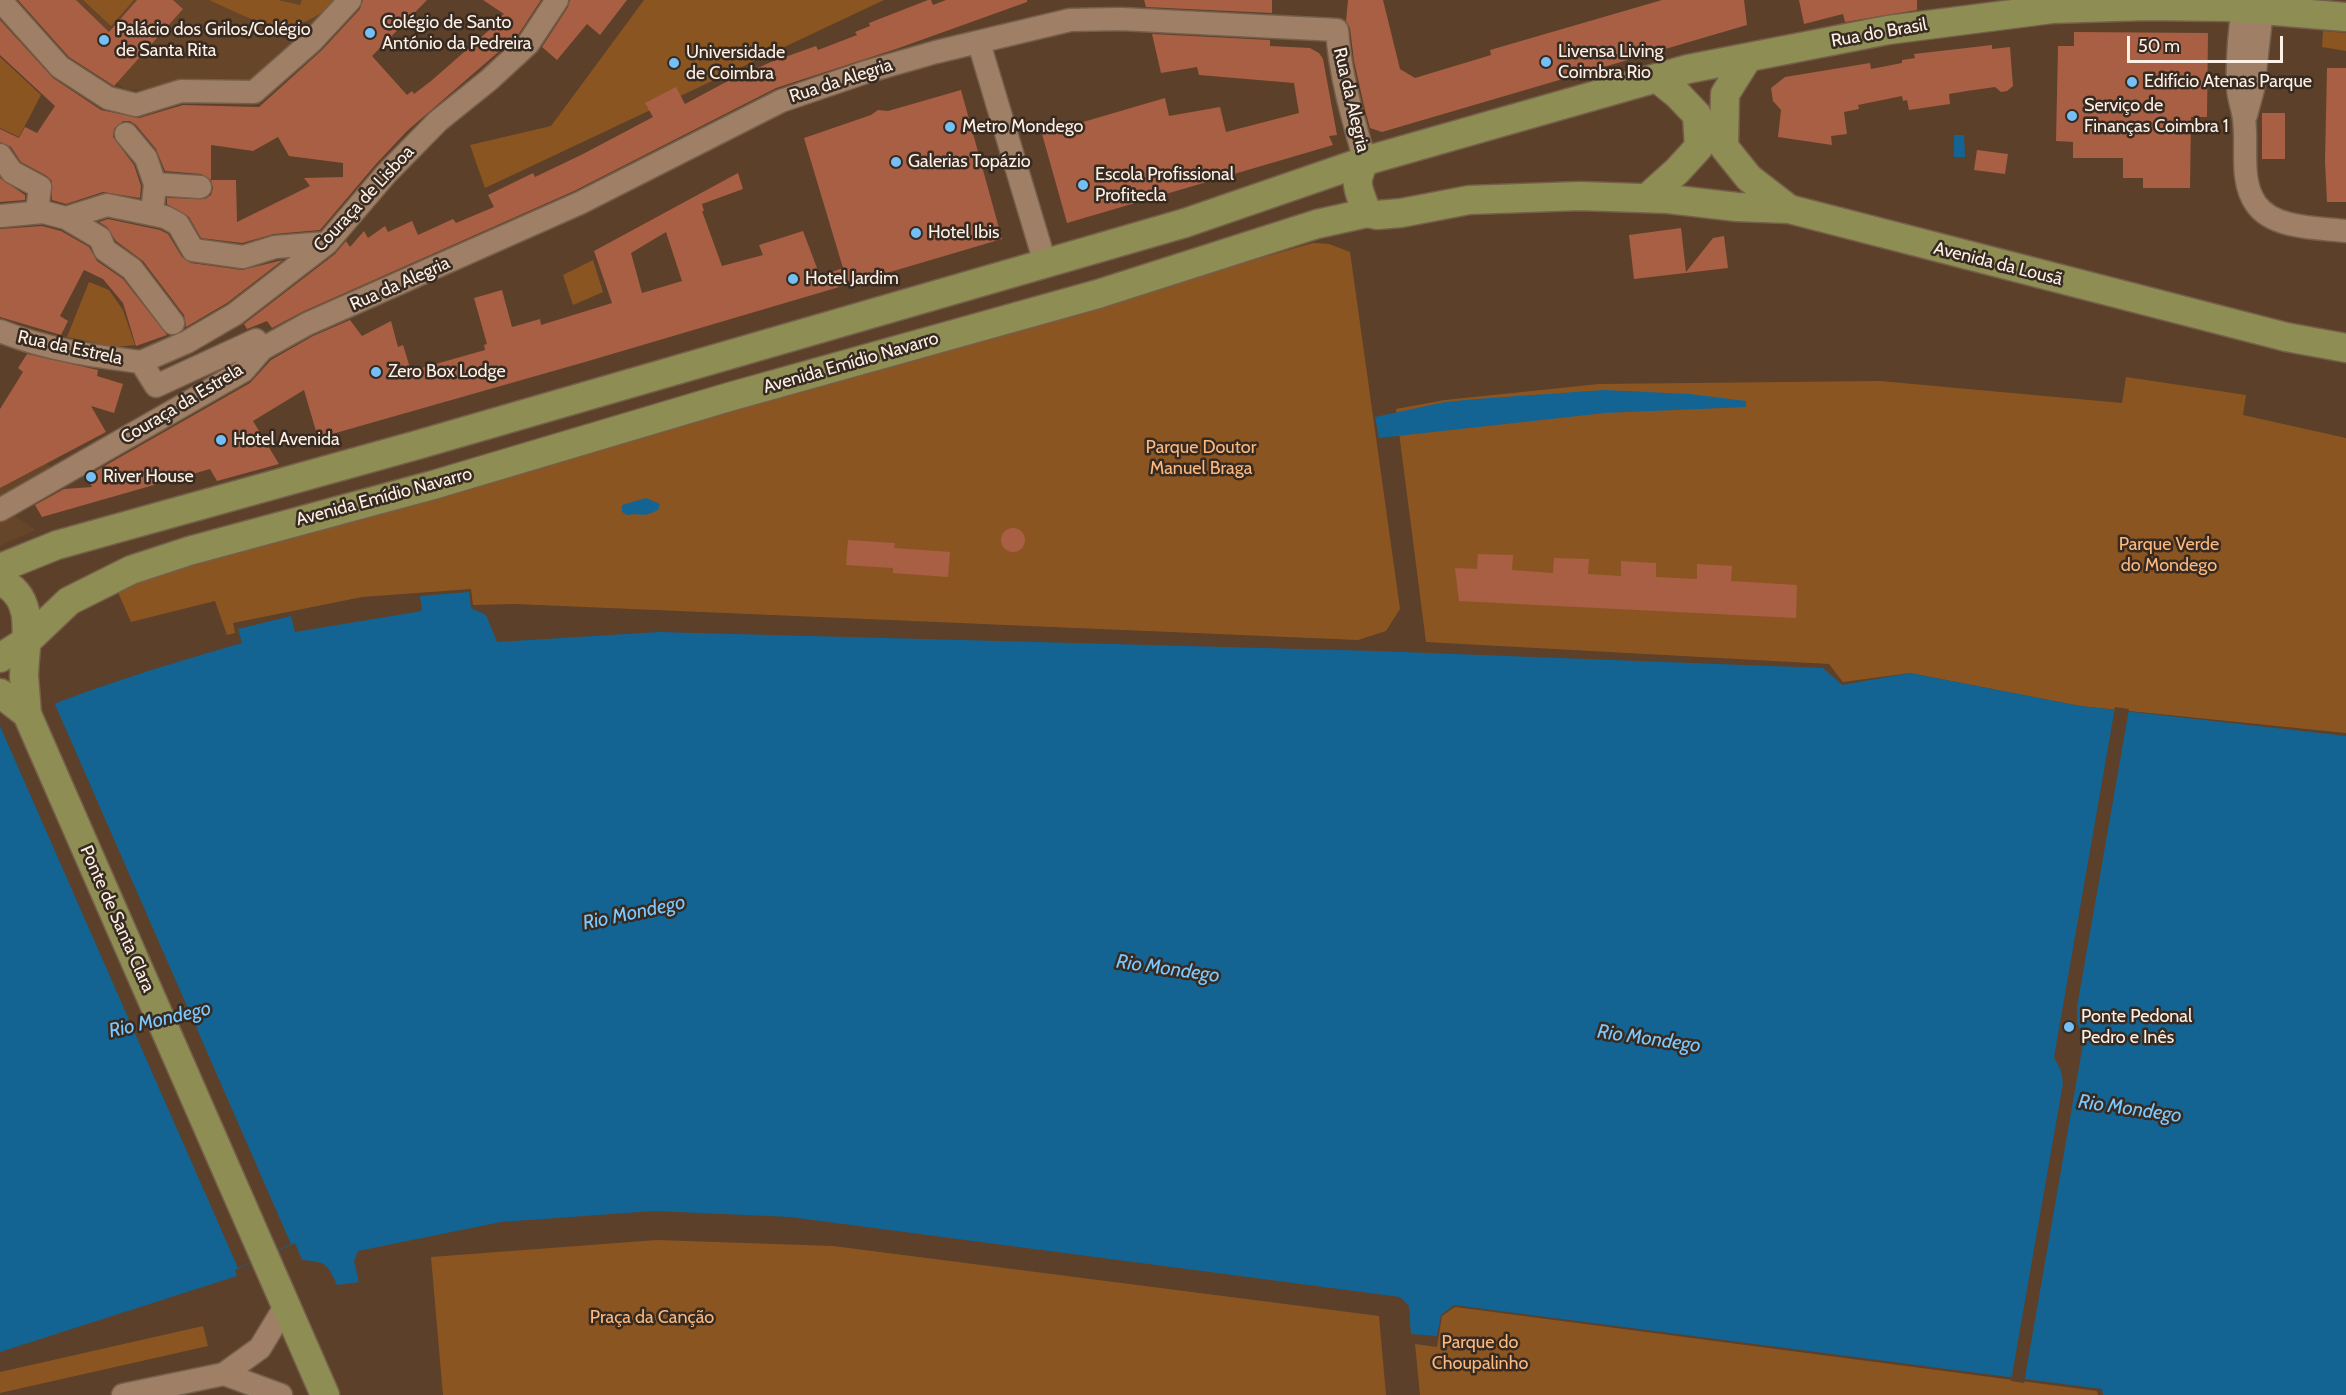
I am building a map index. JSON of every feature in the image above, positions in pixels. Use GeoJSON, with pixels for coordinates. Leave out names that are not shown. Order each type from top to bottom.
{"type":"FeatureCollection","features":[{"type":"Feature","properties":{"kind":"main road","name":"Rua do Brasil"},"geometry":{"type":"LineString","coordinates":[[1365,161],[1688,69],[1888,30],[2052,9],[2147,6],[2252,10],[2346,17]]}},
{"type":"Feature","properties":{"kind":"main road"},"geometry":{"type":"LineString","coordinates":[[1747,59],[1725,94],[1724,147],[1749,178],[1789,209]]}},
{"type":"Feature","properties":{"kind":"main road"},"geometry":{"type":"LineString","coordinates":[[1647,198],[1699,147],[1697,115],[1657,78]]}},
{"type":"Feature","properties":{"kind":"main road"},"geometry":{"type":"LineString","coordinates":[[1365,161],[1357,175],[1357,181],[1367,213]]}},
{"type":"Feature","properties":{"kind":"main road"},"geometry":{"type":"LineString","coordinates":[[0,568],[57,545],[417,445],[1185,223],[1365,161]]}},
{"type":"Feature","properties":{"kind":"main road","name":"Avenida Emídio Navarro"},"geometry":{"type":"LineString","coordinates":[[0,658],[27,640],[69,602],[131,570],[189,550],[433,485],[729,397],[1098,294],[1317,224],[1367,213],[1377,215],[1401,213],[1469,201],[1580,196],[1647,198]]}},
{"type":"Feature","properties":{"kind":"main road","name":"Avenida da Lousã"},"geometry":{"type":"LineString","coordinates":[[1647,198],[1789,209],[2274,334],[2346,348]]}},
{"type":"Feature","properties":{"kind":"main road"},"geometry":{"type":"LineString","coordinates":[[0,581],[18,596],[26,610],[27,640],[24,677],[27,714]]}},
{"type":"Feature","properties":{"kind":"main road"},"geometry":{"type":"LineString","coordinates":[[0,693],[27,714]]}},
{"type":"Feature","properties":{"kind":"main road","name":"Ponte de Santa Clara"},"geometry":{"type":"LineString","coordinates":[[27,714],[325,1395]]}},
{"type":"Feature","properties":{"kind":"street"},"geometry":{"type":"LineString","coordinates":[[0,0],[60,67],[108,98],[136,105],[181,91],[254,92],[312,40],[350,0]]}},
{"type":"Feature","properties":{"kind":"street","name":"Couraça de Lisboa"},"geometry":{"type":"LineString","coordinates":[[141,362],[186,342],[235,314],[327,243],[386,174],[438,121],[489,80],[528,44],[557,0]]}},
{"type":"Feature","properties":{"kind":"street"},"geometry":{"type":"LineString","coordinates":[[2252,10],[2253,89],[2244,119],[2248,187],[2256,206],[2278,222],[2346,231]]}},
{"type":"Feature","properties":{"kind":"street","name":"Rua da Alegria"},"geometry":{"type":"LineString","coordinates":[[262,350],[307,324],[580,203],[781,101],[866,72],[1070,20],[1121,19],[1336,30],[1338,53],[1365,161]]}},
{"type":"Feature","properties":{"kind":"street"},"geometry":{"type":"LineString","coordinates":[[979,43],[1045,263]]}},
{"type":"Feature","properties":{"kind":"street"},"geometry":{"type":"LineString","coordinates":[[126,134],[146,158],[155,184],[152,214]]}},
{"type":"Feature","properties":{"kind":"street"},"geometry":{"type":"LineString","coordinates":[[0,155],[12,172],[40,187],[38,203]]}},
{"type":"Feature","properties":{"kind":"street"},"geometry":{"type":"LineString","coordinates":[[155,184],[200,187]]}},
{"type":"Feature","properties":{"kind":"street"},"geometry":{"type":"LineString","coordinates":[[66,218],[107,205],[165,216],[178,224],[193,250],[243,257],[275,247],[327,243]]}},
{"type":"Feature","properties":{"kind":"street"},"geometry":{"type":"LineString","coordinates":[[0,216],[43,212],[66,218],[100,238],[105,250],[132,269],[173,323]]}},
{"type":"Feature","properties":{"kind":"street","name":"Rua da Estrela"},"geometry":{"type":"LineString","coordinates":[[0,331],[22,340],[76,352],[141,362]]}},
{"type":"Feature","properties":{"kind":"street","name":"Couraça da Estrela"},"geometry":{"type":"LineString","coordinates":[[0,510],[243,371],[262,350],[256,340],[156,386],[141,362]]}},
{"type":"Feature","properties":{"kind":"street"},"geometry":{"type":"LineString","coordinates":[[123,1395],[224,1374],[260,1348],[286,1305]]}},
{"type":"Feature","properties":{"kind":"street"},"geometry":{"type":"LineString","coordinates":[[224,1374],[281,1395]]}},
{"type":"Feature","properties":{"kind":"shaded area"},"geometry":{"type":"Polygon","coordinates":[[[29,0],[341,0],[242,87],[125,90],[29,0]]]}},
{"type":"Feature","properties":{"kind":"shaded area"},"geometry":{"type":"Polygon","coordinates":[[[0,428],[53,468],[0,499],[0,428]]]}},
{"type":"Feature","properties":{"kind":"shaded area"},"geometry":{"type":"Polygon","coordinates":[[[0,506],[36,530],[0,546],[0,506]]]}},
{"type":"Feature","properties":{"kind":"green space"},"geometry":{"type":"Polygon","coordinates":[[[83,0],[134,0],[111,26],[83,0]]]}},
{"type":"Feature","properties":{"kind":"green space"},"geometry":{"type":"Polygon","coordinates":[[[209,0],[278,0],[300,5],[302,0],[336,0],[319,14],[304,22],[289,26],[259,22],[209,0]]]}},
{"type":"Feature","properties":{"kind":"green space","name":"Universidade de Coimbra"},"geometry":{"type":"Polygon","coordinates":[[[644,0],[884,0],[485,188],[470,145],[551,126],[644,0]]]}},
{"type":"Feature","properties":{"kind":"green space"},"geometry":{"type":"Polygon","coordinates":[[[2323,31],[2346,33],[2346,51],[2322,47],[2323,31]]]}},
{"type":"Feature","properties":{"kind":"green space"},"geometry":{"type":"Polygon","coordinates":[[[0,57],[41,95],[19,137],[0,128],[0,57]]]}},
{"type":"Feature","properties":{"kind":"green space","name":"Parque Doutor Manuel Braga"},"geometry":{"type":"Polygon","coordinates":[[[1313,243],[1329,244],[1350,252],[1400,609],[1386,631],[1358,640],[515,604],[473,605],[471,589],[362,597],[233,623],[235,633],[227,635],[215,601],[131,622],[116,588],[1313,243]]]}},
{"type":"Feature","properties":{"kind":"green space"},"geometry":{"type":"Polygon","coordinates":[[[593,260],[603,292],[573,305],[563,275],[593,260]]]}},
{"type":"Feature","properties":{"kind":"green space"},"geometry":{"type":"Polygon","coordinates":[[[89,282],[109,290],[123,310],[135,345],[116,347],[67,337],[89,282]]]}},
{"type":"Feature","properties":{"kind":"green space","name":"Parque Verde do Mondego"},"geometry":{"type":"Polygon","coordinates":[[[2126,377],[2246,395],[2243,415],[2346,438],[2346,733],[2080,706],[1910,673],[1843,682],[1829,664],[1426,642],[1396,409],[1445,400],[1599,384],[1880,381],[2122,403],[2126,377]]]}},
{"type":"Feature","properties":{"kind":"green space","name":"Praça da Canção"},"geometry":{"type":"Polygon","coordinates":[[[657,1240],[833,1246],[1379,1316],[1386,1395],[443,1395],[431,1257],[657,1240]]]}},
{"type":"Feature","properties":{"kind":"green space","name":"Parque do Choupalinho"},"geometry":{"type":"Polygon","coordinates":[[[1455,1307],[2097,1391],[2098,1395],[1420,1395],[1415,1344],[1437,1347],[1442,1316],[1455,1307]]]}},
{"type":"Feature","properties":{"kind":"green space"},"geometry":{"type":"Polygon","coordinates":[[[203,1326],[208,1346],[0,1393],[0,1372],[203,1326]]]}},
{"type":"Feature","properties":{"kind":"water"},"geometry":{"type":"Polygon","coordinates":[[[1954,135],[1964,135],[1965,157],[1954,157],[1954,135]]]}},
{"type":"Feature","properties":{"kind":"water"},"geometry":{"type":"Polygon","coordinates":[[[1604,390],[1690,394],[1746,401],[1746,407],[1605,413],[1379,438],[1375,417],[1445,402],[1604,390]]]}},
{"type":"Feature","properties":{"kind":"water"},"geometry":{"type":"Polygon","coordinates":[[[646,498],[660,504],[658,510],[644,515],[627,515],[622,512],[622,505],[646,498]]]}},
{"type":"Feature","properties":{"kind":"water","name":"Rio Mondego"},"geometry":{"type":"Polygon","coordinates":[[[469,592],[471,608],[486,615],[497,642],[659,632],[1376,651],[1823,668],[1842,685],[1910,673],[2080,706],[2346,736],[2346,1395],[2103,1395],[2102,1389],[1454,1305],[1441,1315],[1437,1336],[1411,1334],[1409,1306],[1400,1297],[790,1217],[654,1211],[501,1222],[358,1251],[354,1261],[359,1282],[337,1285],[325,1265],[302,1260],[295,1243],[235,1270],[237,1276],[0,1352],[0,726],[89,691],[242,643],[238,629],[291,616],[295,632],[422,611],[420,596],[469,592]]]}},
{"type":"Feature","properties":{"kind":"pier"},"geometry":{"type":"Polygon","coordinates":[[[54,702],[291,1244],[238,1268],[0,726],[54,702]]]}},
{"type":"Feature","properties":{"kind":"pier","name":"Ponte Pedonal Pedro e Inês"},"geometry":{"type":"Polygon","coordinates":[[[2115,707],[2129,709],[2077,1007],[2077,1023],[2084,1038],[2024,1383],[2011,1381],[2063,1083],[2061,1071],[2054,1057],[2115,707]]]}},
{"type":"Feature","properties":{"kind":"building","name":"Palácio dos Grilos/Colégio de Santa Rita"},"geometry":{"type":"Polygon","coordinates":[[[18,0],[76,0],[109,32],[137,0],[173,0],[183,9],[114,86],[69,57],[18,0]]]}},
{"type":"Feature","properties":{"kind":"building"},"geometry":{"type":"Polygon","coordinates":[[[363,0],[427,0],[372,56],[407,95],[412,91],[414,94],[487,32],[495,23],[494,21],[504,14],[483,0],[541,0],[518,35],[407,131],[320,230],[274,234],[242,243],[201,238],[189,217],[167,204],[167,198],[205,199],[211,195],[213,188],[211,180],[201,174],[165,171],[156,149],[136,125],[130,121],[123,121],[114,129],[113,137],[134,165],[141,186],[140,198],[103,192],[66,204],[52,200],[52,181],[21,162],[11,147],[0,142],[0,129],[19,138],[25,127],[37,133],[55,106],[0,55],[0,20],[53,78],[101,110],[139,118],[183,105],[259,107],[322,50],[360,9],[363,0]],[[278,137],[253,151],[211,145],[211,180],[236,180],[237,222],[310,186],[304,178],[343,177],[343,163],[289,156],[278,137]]]}},
{"type":"Feature","properties":{"kind":"building"},"geometry":{"type":"Polygon","coordinates":[[[570,0],[627,0],[600,35],[587,24],[557,60],[542,47],[568,7],[570,0]]]}},
{"type":"Feature","properties":{"kind":"building"},"geometry":{"type":"Polygon","coordinates":[[[931,0],[933,5],[946,0],[1027,0],[1027,2],[899,48],[776,88],[574,191],[302,312],[272,328],[267,321],[247,329],[244,324],[335,254],[346,241],[350,247],[364,231],[368,238],[385,226],[388,232],[412,221],[418,235],[453,219],[456,223],[494,207],[488,195],[533,173],[535,177],[653,117],[645,103],[676,87],[685,104],[771,62],[816,46],[818,50],[857,35],[855,32],[870,26],[869,23],[931,0]]]}},
{"type":"Feature","properties":{"kind":"building"},"geometry":{"type":"Polygon","coordinates":[[[1144,0],[1272,0],[1272,13],[1146,7],[1144,0]]]}},
{"type":"Feature","properties":{"kind":"building","name":"Livensa Living Coimbra Rio"},"geometry":{"type":"Polygon","coordinates":[[[1348,0],[1383,0],[1400,69],[1415,78],[1491,55],[1490,50],[1662,0],[1744,0],[1747,25],[1382,132],[1370,128],[1365,110],[1354,61],[1350,28],[1346,21],[1348,0]]]}},
{"type":"Feature","properties":{"kind":"building"},"geometry":{"type":"Polygon","coordinates":[[[1799,0],[1917,0],[1917,10],[1845,22],[1843,14],[1804,24],[1799,0]]]}},
{"type":"Feature","properties":{"kind":"building","name":"Edifício Atenas Parque"},"geometry":{"type":"Polygon","coordinates":[[[2074,32],[2208,33],[2207,117],[2191,117],[2190,188],[2143,188],[2143,178],[2123,178],[2123,158],[2073,158],[2073,142],[2056,141],[2058,46],[2074,46],[2074,32]]]}},
{"type":"Feature","properties":{"kind":"building"},"geometry":{"type":"Polygon","coordinates":[[[1152,34],[1270,40],[1270,46],[1310,48],[1319,53],[1323,59],[1337,135],[1329,136],[1333,145],[1067,223],[1042,134],[1165,98],[1169,116],[1220,107],[1226,132],[1299,113],[1294,83],[1199,75],[1197,67],[1161,73],[1152,34]]]}},
{"type":"Feature","properties":{"kind":"building"},"geometry":{"type":"Polygon","coordinates":[[[1992,45],[1992,49],[2010,47],[2013,86],[2007,91],[2001,92],[1995,87],[1949,94],[1950,104],[1909,110],[1907,100],[1903,101],[1902,96],[1858,105],[1859,109],[1844,112],[1847,134],[1831,136],[1832,145],[1778,137],[1781,110],[1773,101],[1771,88],[1785,77],[1870,63],[1871,69],[1902,63],[1902,60],[1915,58],[1914,54],[1992,45]]]}},
{"type":"Feature","properties":{"kind":"building"},"geometry":{"type":"Polygon","coordinates":[[[2327,68],[2346,68],[2346,202],[2327,202],[2325,161],[2327,68]]]}},
{"type":"Feature","properties":{"kind":"building"},"geometry":{"type":"Polygon","coordinates":[[[961,90],[1002,239],[318,438],[304,390],[253,421],[279,464],[217,481],[210,469],[42,517],[35,505],[64,489],[92,487],[87,476],[250,383],[271,360],[313,336],[350,320],[362,336],[391,321],[398,347],[403,345],[411,371],[485,350],[484,345],[487,344],[474,298],[502,290],[512,327],[540,319],[541,325],[612,303],[594,251],[738,173],[743,189],[702,204],[704,211],[702,211],[722,266],[763,255],[759,245],[803,231],[820,276],[843,268],[804,138],[871,115],[878,110],[888,111],[961,90]],[[666,232],[631,253],[642,293],[682,281],[666,232]]]}},
{"type":"Feature","properties":{"kind":"building"},"geometry":{"type":"Polygon","coordinates":[[[2262,113],[2285,113],[2285,159],[2262,159],[2262,113]]]}},
{"type":"Feature","properties":{"kind":"building"},"geometry":{"type":"Polygon","coordinates":[[[1977,150],[2008,154],[2005,174],[1974,170],[1977,150]]]}},
{"type":"Feature","properties":{"kind":"building"},"geometry":{"type":"Polygon","coordinates":[[[0,178],[25,195],[25,200],[0,202],[0,178]]]}},
{"type":"Feature","properties":{"kind":"building"},"geometry":{"type":"Polygon","coordinates":[[[108,219],[160,230],[168,234],[182,257],[191,263],[242,270],[283,260],[227,303],[186,327],[184,315],[143,261],[116,241],[107,227],[99,222],[108,219]]]}},
{"type":"Feature","properties":{"kind":"building"},"geometry":{"type":"Polygon","coordinates":[[[42,226],[61,231],[89,247],[97,261],[123,279],[167,335],[136,346],[123,303],[103,279],[84,270],[60,316],[68,321],[61,335],[0,317],[0,229],[42,226]]]}},
{"type":"Feature","properties":{"kind":"building"},"geometry":{"type":"Polygon","coordinates":[[[1681,228],[1686,272],[1713,238],[1724,236],[1728,268],[1634,279],[1629,235],[1681,228]]]}},
{"type":"Feature","properties":{"kind":"building"},"geometry":{"type":"Polygon","coordinates":[[[27,354],[98,370],[97,376],[123,384],[114,413],[91,406],[106,432],[0,488],[0,409],[23,372],[18,368],[27,354]]]}},
{"type":"Feature","properties":{"kind":"building"},"geometry":{"type":"Polygon","coordinates":[[[1013,528],[1022,531],[1025,540],[1022,549],[1013,552],[1004,549],[1001,540],[1004,531],[1013,528]]]}},
{"type":"Feature","properties":{"kind":"building"},"geometry":{"type":"Polygon","coordinates":[[[848,540],[895,543],[894,548],[950,552],[948,577],[893,573],[893,568],[846,565],[848,540]]]}},
{"type":"Feature","properties":{"kind":"building"},"geometry":{"type":"Polygon","coordinates":[[[1478,554],[1513,555],[1512,570],[1553,573],[1554,558],[1589,559],[1588,574],[1621,576],[1621,561],[1656,563],[1656,577],[1697,579],[1697,564],[1732,566],[1731,581],[1797,585],[1796,618],[1459,601],[1455,568],[1477,569],[1478,554]]]}},
{"type":"Feature","properties":{"kind":"place","name":"Colégio de Santo António da Pedreira"},"geometry":{"type":"Point","coordinates":[370,33]}},
{"type":"Feature","properties":{"kind":"place","name":"Palácio dos Grilos/Colégio de Santa Rita"},"geometry":{"type":"Point","coordinates":[104,40]}},
{"type":"Feature","properties":{"kind":"place","name":"Livensa Living Coimbra Rio"},"geometry":{"type":"Point","coordinates":[1546,62]}},
{"type":"Feature","properties":{"kind":"place","name":"Universidade de Coimbra"},"geometry":{"type":"Point","coordinates":[674,63]}},
{"type":"Feature","properties":{"kind":"place","name":"Edifício Atenas Parque"},"geometry":{"type":"Point","coordinates":[2132,82]}},
{"type":"Feature","properties":{"kind":"place","name":"Serviço de Finanças Coimbra 1"},"geometry":{"type":"Point","coordinates":[2072,116]}},
{"type":"Feature","properties":{"kind":"place","name":"Metro Mondego"},"geometry":{"type":"Point","coordinates":[950,127]}},
{"type":"Feature","properties":{"kind":"place","name":"Galerias Topázio"},"geometry":{"type":"Point","coordinates":[896,162]}},
{"type":"Feature","properties":{"kind":"place","name":"Escola Profissional Profitecla"},"geometry":{"type":"Point","coordinates":[1083,185]}},
{"type":"Feature","properties":{"kind":"place","name":"Hotel Ibis"},"geometry":{"type":"Point","coordinates":[916,233]}},
{"type":"Feature","properties":{"kind":"place","name":"Hotel Jardim"},"geometry":{"type":"Point","coordinates":[793,279]}},
{"type":"Feature","properties":{"kind":"place","name":"Zero Box Lodge"},"geometry":{"type":"Point","coordinates":[376,372]}},
{"type":"Feature","properties":{"kind":"place","name":"Hotel Avenida"},"geometry":{"type":"Point","coordinates":[221,440]}},
{"type":"Feature","properties":{"kind":"place","name":"River House"},"geometry":{"type":"Point","coordinates":[91,477]}},
{"type":"Feature","properties":{"kind":"place","name":"Ponte Pedonal Pedro e Inês"},"geometry":{"type":"Point","coordinates":[2069,1027]}}]}
